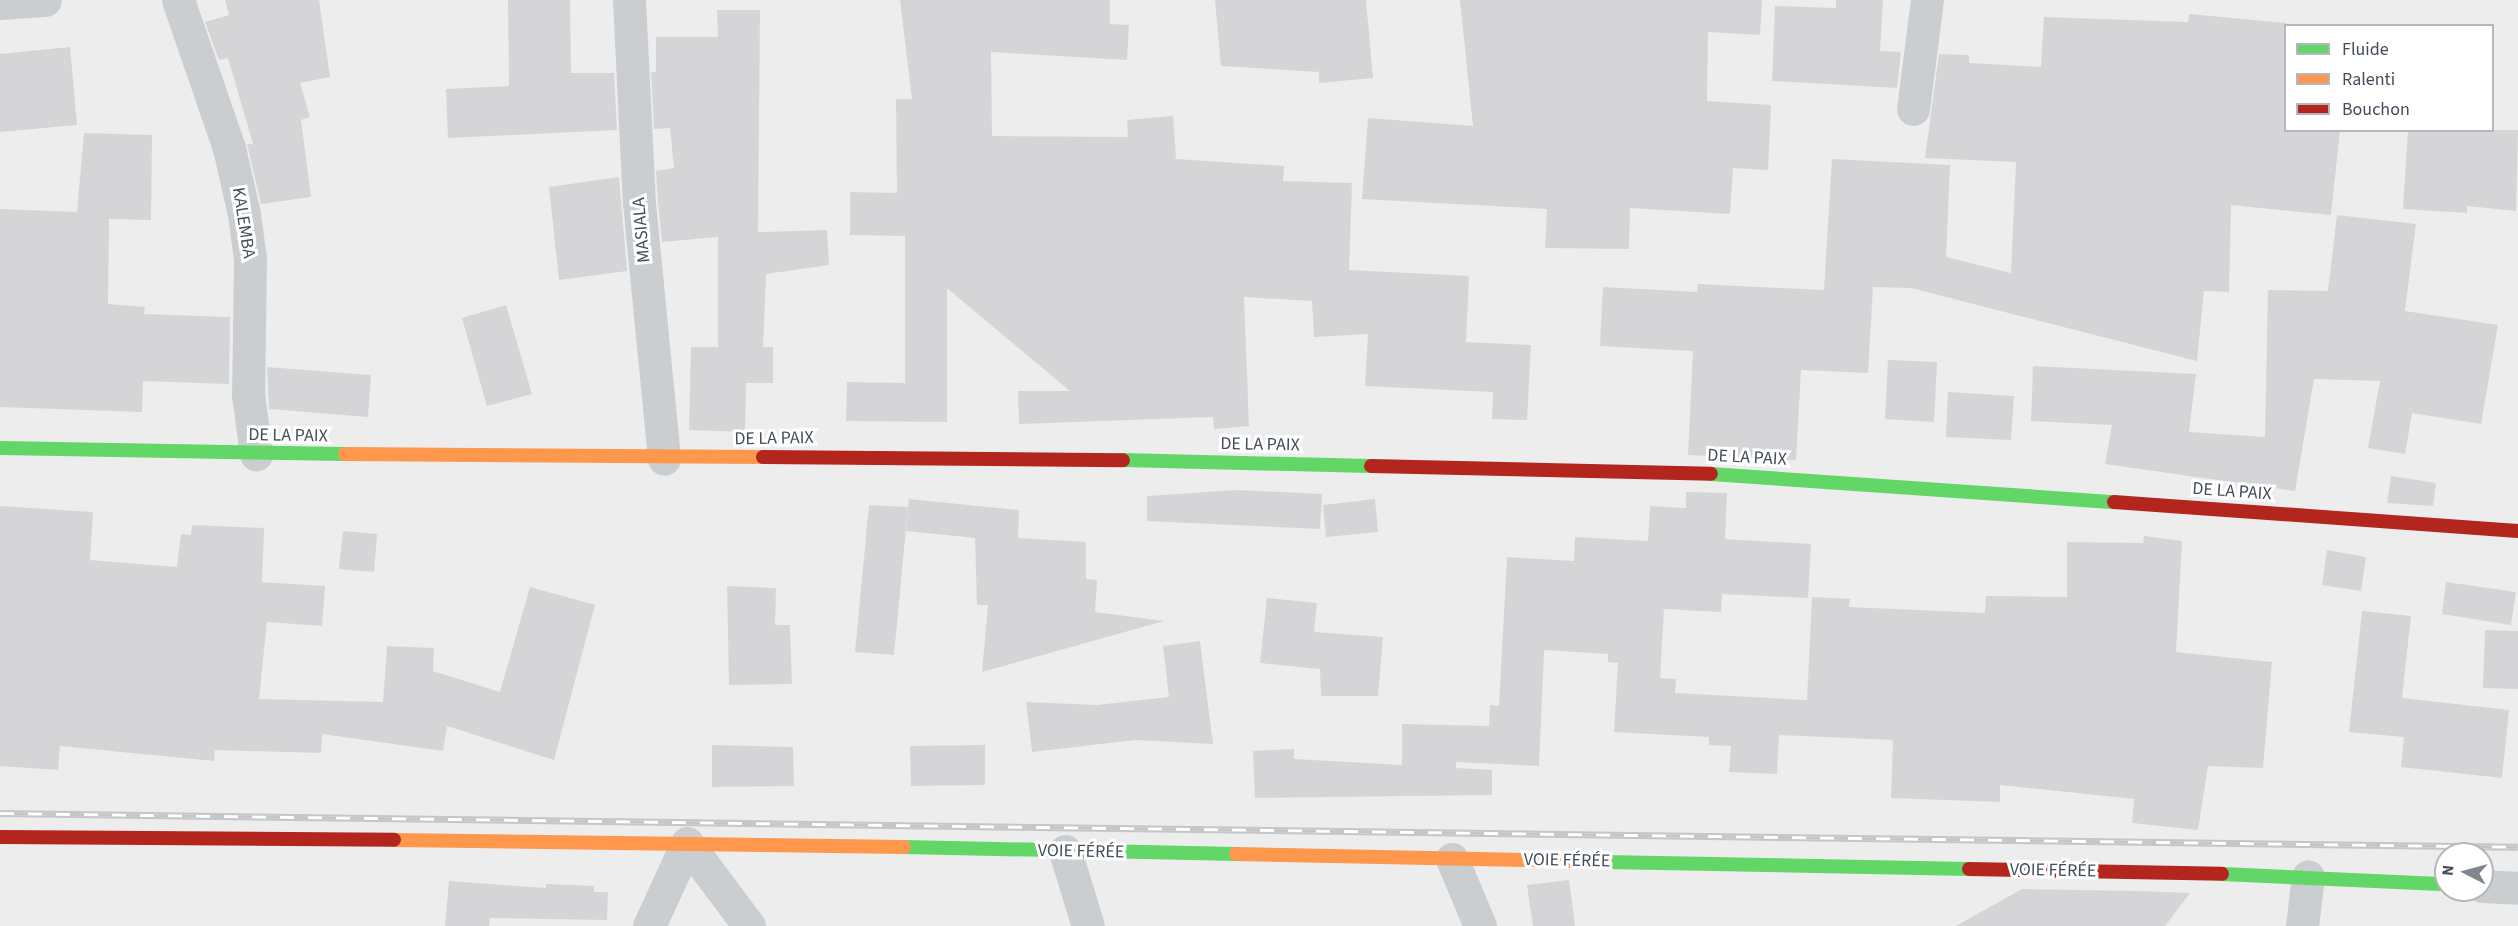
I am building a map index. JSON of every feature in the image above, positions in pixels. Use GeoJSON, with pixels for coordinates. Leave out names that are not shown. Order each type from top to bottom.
{"type":"FeatureCollection","features":[{"type":"Feature","properties":{"kind":"street"},"geometry":{"type":"LineString","coordinates":[[0,3],[45,0]]}},
{"type":"Feature","properties":{"kind":"street","name":"KALEMBA"},"geometry":{"type":"LineString","coordinates":[[178,0],[230,148],[244,214],[250,259],[248,394],[256,454]]}},
{"type":"Feature","properties":{"kind":"street","name":"MASIALA"},"geometry":{"type":"LineString","coordinates":[[629,0],[639,203],[664,459]]}},
{"type":"Feature","properties":{"kind":"street"},"geometry":{"type":"LineString","coordinates":[[1913,109],[1927,0]]}},
{"type":"Feature","properties":{"kind":"street","name":"DE LA PAIX"},"geometry":{"type":"LineString","coordinates":[[0,448],[664,459],[915,455],[1750,475],[2518,531]]}},
{"type":"Feature","properties":{"kind":"street","name":"VOIE FÉRÉE"},"geometry":{"type":"LineString","coordinates":[[0,837],[687,843],[2308,876],[2434,883]]}},
{"type":"Feature","properties":{"kind":"street"},"geometry":{"type":"LineString","coordinates":[[649,926],[687,843],[749,926]]}},
{"type":"Feature","properties":{"kind":"street"},"geometry":{"type":"LineString","coordinates":[[1065,851],[1088,926]]}},
{"type":"Feature","properties":{"kind":"street"},"geometry":{"type":"LineString","coordinates":[[1452,859],[1480,926]]}},
{"type":"Feature","properties":{"kind":"street"},"geometry":{"type":"LineString","coordinates":[[2302,926],[2308,876]]}},
{"type":"Feature","properties":{"kind":"street"},"geometry":{"type":"LineString","coordinates":[[2494,887],[2518,888]]}},
{"type":"Feature","properties":{"kind":"building"},"geometry":{"type":"Polygon","coordinates":[[[225,0],[319,0],[330,77],[300,83],[310,117],[301,120],[311,197],[261,204],[247,144],[253,144],[228,58],[219,60],[205,22],[229,15],[225,0]]]}},
{"type":"Feature","properties":{"kind":"building"},"geometry":{"type":"Polygon","coordinates":[[[508,0],[570,0],[571,73],[614,73],[617,130],[448,138],[446,89],[509,86],[508,0]]]}},
{"type":"Feature","properties":{"kind":"building"},"geometry":{"type":"Polygon","coordinates":[[[900,0],[1110,0],[1110,24],[1129,25],[1127,60],[991,52],[992,136],[1128,137],[1127,120],[1173,116],[1176,159],[1284,166],[1283,181],[1352,183],[1349,270],[1469,276],[1466,342],[1531,345],[1527,420],[1492,419],[1493,392],[1365,386],[1368,334],[1314,337],[1312,301],[1244,297],[1249,426],[1214,429],[1213,417],[1019,424],[1018,391],[1070,391],[947,288],[947,422],[846,421],[847,382],[905,383],[905,236],[850,235],[850,192],[897,193],[896,99],[912,99],[900,0]]]}},
{"type":"Feature","properties":{"kind":"building"},"geometry":{"type":"Polygon","coordinates":[[[1215,0],[1366,0],[1373,78],[1319,83],[1319,72],[1221,66],[1215,0]]]}},
{"type":"Feature","properties":{"kind":"building"},"geometry":{"type":"Polygon","coordinates":[[[1460,0],[1762,0],[1760,35],[1708,32],[1707,101],[1771,105],[1768,170],[1733,168],[1730,214],[1630,208],[1629,249],[1545,248],[1547,209],[1362,199],[1368,118],[1473,126],[1460,0]]]}},
{"type":"Feature","properties":{"kind":"building"},"geometry":{"type":"Polygon","coordinates":[[[1836,0],[1883,0],[1880,51],[1901,52],[1897,88],[1772,81],[1775,6],[1836,8],[1836,0]]]}},
{"type":"Feature","properties":{"kind":"building"},"geometry":{"type":"Polygon","coordinates":[[[717,10],[760,10],[758,232],[827,230],[829,265],[766,274],[763,347],[773,347],[773,383],[746,383],[745,432],[689,430],[691,347],[718,347],[718,237],[662,242],[658,202],[656,171],[674,168],[670,128],[654,129],[651,72],[656,72],[656,37],[718,37],[717,10]]]}},
{"type":"Feature","properties":{"kind":"building"},"geometry":{"type":"Polygon","coordinates":[[[2189,14],[2286,23],[2284,24],[2284,132],[2340,132],[2331,215],[2231,205],[2229,292],[2204,291],[2197,361],[1911,288],[1873,287],[1868,373],[1801,370],[1796,460],[1688,455],[1693,351],[1600,346],[1603,287],[1697,292],[1698,284],[1824,290],[1832,159],[1950,165],[1946,257],[2011,273],[2016,162],[1925,158],[1939,54],[1969,55],[1969,63],[2041,67],[2044,17],[2188,22],[2189,14]]]}},
{"type":"Feature","properties":{"kind":"building"},"geometry":{"type":"Polygon","coordinates":[[[70,47],[77,125],[0,132],[0,54],[70,47]]]}},
{"type":"Feature","properties":{"kind":"building"},"geometry":{"type":"Polygon","coordinates":[[[2518,130],[2516,211],[2467,206],[2467,213],[2403,209],[2408,132],[2518,130]]]}},
{"type":"Feature","properties":{"kind":"building"},"geometry":{"type":"Polygon","coordinates":[[[84,133],[152,135],[151,220],[109,219],[108,304],[145,307],[144,314],[230,317],[229,384],[143,381],[142,412],[0,407],[0,209],[77,212],[84,133]]]}},
{"type":"Feature","properties":{"kind":"building"},"geometry":{"type":"Polygon","coordinates":[[[619,177],[627,271],[559,280],[549,187],[619,177]]]}},
{"type":"Feature","properties":{"kind":"building"},"geometry":{"type":"Polygon","coordinates":[[[2337,215],[2416,224],[2405,311],[2498,325],[2481,424],[2412,413],[2405,454],[2368,448],[2380,381],[2314,379],[2295,491],[2105,464],[2112,425],[2031,421],[2033,366],[2196,374],[2189,432],[2265,437],[2268,290],[2328,291],[2337,215]]]}},
{"type":"Feature","properties":{"kind":"building"},"geometry":{"type":"Polygon","coordinates":[[[506,305],[532,394],[487,406],[462,318],[506,305]]]}},
{"type":"Feature","properties":{"kind":"building"},"geometry":{"type":"Polygon","coordinates":[[[1888,360],[1937,362],[1934,422],[1885,419],[1888,360]]]}},
{"type":"Feature","properties":{"kind":"building"},"geometry":{"type":"Polygon","coordinates":[[[267,367],[371,375],[368,417],[269,409],[267,367]]]}},
{"type":"Feature","properties":{"kind":"building"},"geometry":{"type":"Polygon","coordinates":[[[1948,392],[2014,396],[2011,440],[1946,437],[1948,392]]]}},
{"type":"Feature","properties":{"kind":"building"},"geometry":{"type":"Polygon","coordinates":[[[2391,476],[2436,483],[2433,506],[2387,503],[2391,476]]]}},
{"type":"Feature","properties":{"kind":"building"},"geometry":{"type":"Polygon","coordinates":[[[1236,490],[1322,494],[1320,529],[1147,521],[1147,496],[1236,490]]]}},
{"type":"Feature","properties":{"kind":"building"},"geometry":{"type":"Polygon","coordinates":[[[1686,492],[1727,493],[1725,539],[1811,544],[1808,598],[1722,594],[1721,612],[1664,609],[1660,678],[1676,679],[1675,693],[1807,700],[1812,597],[1850,599],[1849,607],[1985,613],[1986,596],[2067,597],[2067,542],[2143,543],[2144,536],[2182,541],[2176,652],[2272,662],[2263,768],[2208,766],[2198,830],[2132,823],[2134,799],[2000,785],[2000,802],[1891,798],[1893,740],[1779,735],[1777,774],[1729,772],[1731,746],[1709,745],[1709,737],[1614,732],[1618,663],[1608,662],[1608,654],[1544,650],[1539,766],[1456,762],[1456,768],[1492,770],[1492,795],[1255,798],[1253,751],[1294,749],[1294,759],[1402,765],[1402,724],[1489,726],[1490,705],[1499,706],[1507,557],[1574,561],[1575,537],[1648,541],[1650,506],[1686,508],[1686,492]]]}},
{"type":"Feature","properties":{"kind":"building"},"geometry":{"type":"Polygon","coordinates":[[[909,499],[1019,510],[1018,538],[1086,542],[1086,579],[1097,580],[1095,612],[1164,621],[982,672],[988,605],[977,605],[975,538],[906,531],[909,499]]]}},
{"type":"Feature","properties":{"kind":"building"},"geometry":{"type":"Polygon","coordinates":[[[1375,499],[1378,532],[1326,537],[1323,505],[1375,499]]]}},
{"type":"Feature","properties":{"kind":"building"},"geometry":{"type":"Polygon","coordinates":[[[869,505],[908,507],[894,655],[855,652],[869,505]]]}},
{"type":"Feature","properties":{"kind":"building"},"geometry":{"type":"Polygon","coordinates":[[[0,506],[93,512],[90,560],[177,567],[181,534],[191,535],[192,525],[264,528],[262,582],[325,586],[322,626],[267,622],[259,699],[383,702],[387,646],[434,648],[433,671],[500,692],[530,587],[595,605],[554,760],[447,726],[443,751],[322,734],[321,753],[215,750],[214,761],[60,746],[58,770],[0,766],[0,506]]]}},
{"type":"Feature","properties":{"kind":"building"},"geometry":{"type":"Polygon","coordinates":[[[343,531],[377,534],[374,572],[339,569],[343,531]]]}},
{"type":"Feature","properties":{"kind":"building"},"geometry":{"type":"Polygon","coordinates":[[[2327,550],[2366,557],[2361,591],[2322,585],[2327,550]]]}},
{"type":"Feature","properties":{"kind":"building"},"geometry":{"type":"Polygon","coordinates":[[[2446,582],[2516,592],[2511,625],[2442,614],[2446,582]]]}},
{"type":"Feature","properties":{"kind":"building"},"geometry":{"type":"Polygon","coordinates":[[[727,586],[776,588],[775,625],[790,625],[792,684],[729,685],[727,586]]]}},
{"type":"Feature","properties":{"kind":"building"},"geometry":{"type":"Polygon","coordinates":[[[1267,598],[1317,603],[1314,632],[1383,637],[1378,696],[1321,696],[1320,669],[1260,663],[1267,598]]]}},
{"type":"Feature","properties":{"kind":"building"},"geometry":{"type":"Polygon","coordinates":[[[2362,611],[2411,616],[2402,698],[2509,710],[2502,778],[2401,767],[2404,737],[2349,732],[2362,611]]]}},
{"type":"Feature","properties":{"kind":"building"},"geometry":{"type":"Polygon","coordinates":[[[2485,630],[2518,631],[2518,689],[2483,688],[2485,630]]]}},
{"type":"Feature","properties":{"kind":"building"},"geometry":{"type":"Polygon","coordinates":[[[1200,641],[1213,744],[1135,740],[1032,752],[1026,702],[1097,705],[1169,697],[1163,646],[1200,641]]]}},
{"type":"Feature","properties":{"kind":"building"},"geometry":{"type":"Polygon","coordinates":[[[712,745],[793,747],[794,786],[712,787],[712,745]]]}},
{"type":"Feature","properties":{"kind":"building"},"geometry":{"type":"Polygon","coordinates":[[[985,745],[985,785],[911,786],[910,746],[985,745]]]}},
{"type":"Feature","properties":{"kind":"building"},"geometry":{"type":"Polygon","coordinates":[[[1569,880],[1575,926],[1533,926],[1527,885],[1569,880]]]}},
{"type":"Feature","properties":{"kind":"building"},"geometry":{"type":"Polygon","coordinates":[[[449,881],[546,888],[546,884],[594,886],[594,892],[608,892],[607,920],[490,918],[489,926],[445,926],[449,881]]]}},
{"type":"Feature","properties":{"kind":"building"},"geometry":{"type":"Polygon","coordinates":[[[2022,889],[2190,893],[2165,926],[1956,926],[2022,889]]]}},
{"type":"Feature","properties":{"kind":"railway"},"geometry":{"type":"LineString","coordinates":[[0,813],[2518,847]]}},
{"type":"Feature","properties":{"kind":"traffic: fast"},"geometry":{"type":"LineString","coordinates":[[0,448],[345,454]]}},
{"type":"Feature","properties":{"kind":"traffic: fast"},"geometry":{"type":"LineString","coordinates":[[1123,460],[1371,466]]}},
{"type":"Feature","properties":{"kind":"traffic: fast"},"geometry":{"type":"LineString","coordinates":[[1711,474],[2114,502]]}},
{"type":"Feature","properties":{"kind":"traffic: fast"},"geometry":{"type":"LineString","coordinates":[[904,847],[1236,854]]}},
{"type":"Feature","properties":{"kind":"traffic: fast"},"geometry":{"type":"LineString","coordinates":[[1605,862],[1969,869]]}},
{"type":"Feature","properties":{"kind":"traffic: fast"},"geometry":{"type":"LineString","coordinates":[[2222,874],[2434,883]]}},
{"type":"Feature","properties":{"kind":"traffic: slow"},"geometry":{"type":"LineString","coordinates":[[345,454],[763,457]]}},
{"type":"Feature","properties":{"kind":"traffic: slow"},"geometry":{"type":"LineString","coordinates":[[394,840],[904,847]]}},
{"type":"Feature","properties":{"kind":"traffic: slow"},"geometry":{"type":"LineString","coordinates":[[1236,854],[1605,862]]}},
{"type":"Feature","properties":{"kind":"traffic: jam"},"geometry":{"type":"LineString","coordinates":[[763,457],[1123,460]]}},
{"type":"Feature","properties":{"kind":"traffic: jam"},"geometry":{"type":"LineString","coordinates":[[1371,466],[1711,474]]}},
{"type":"Feature","properties":{"kind":"traffic: jam"},"geometry":{"type":"LineString","coordinates":[[2114,502],[2518,531]]}},
{"type":"Feature","properties":{"kind":"traffic: jam"},"geometry":{"type":"LineString","coordinates":[[0,837],[394,840]]}},
{"type":"Feature","properties":{"kind":"traffic: jam"},"geometry":{"type":"LineString","coordinates":[[1969,869],[2222,874]]}}]}
